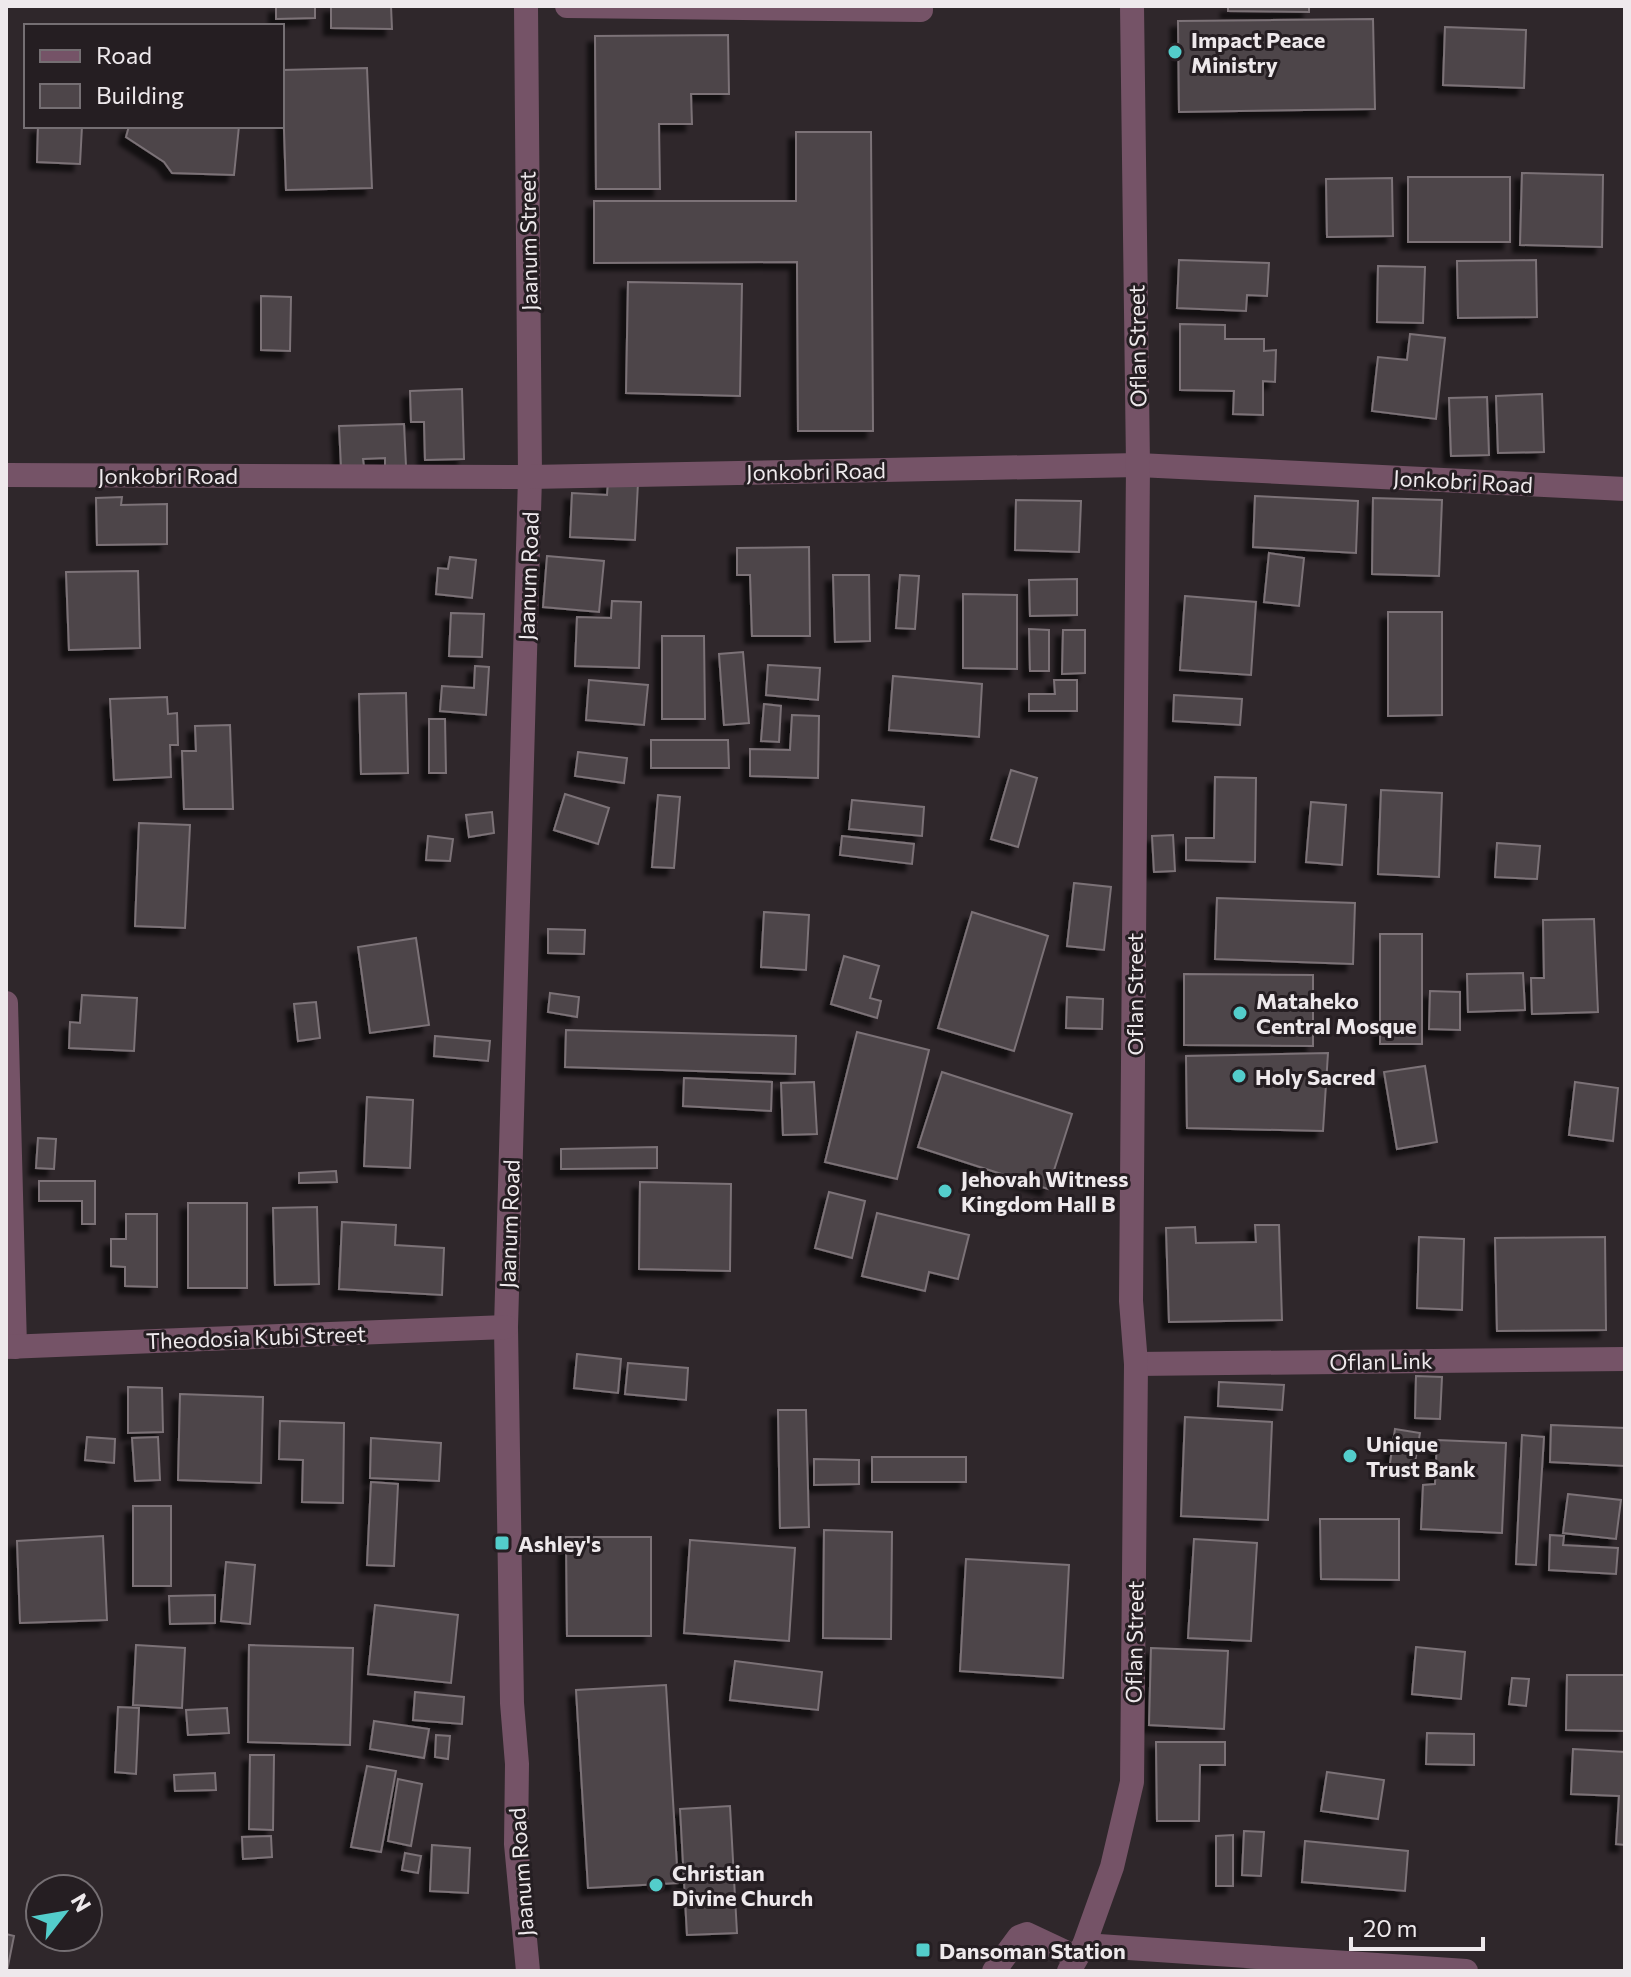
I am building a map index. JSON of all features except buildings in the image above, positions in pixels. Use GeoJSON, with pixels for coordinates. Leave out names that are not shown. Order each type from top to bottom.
{"type":"FeatureCollection","features":[{"type":"Feature","properties":{"kind":"street","name":"Jaanum Street"},"geometry":{"type":"LineString","coordinates":[[526,6],[530,477]]}},
{"type":"Feature","properties":{"kind":"street"},"geometry":{"type":"LineString","coordinates":[[567,6],[921,10]]}},
{"type":"Feature","properties":{"kind":"street","name":"Oflan Street"},"geometry":{"type":"LineString","coordinates":[[1076,1957],[1112,1867],[1132,1782],[1136,1364],[1131,1285],[1138,465],[1132,6]]}},
{"type":"Feature","properties":{"kind":"street","name":"Jonkobri Road"},"geometry":{"type":"LineString","coordinates":[[6,475],[530,477],[1138,465],[1625,489]]}},
{"type":"Feature","properties":{"kind":"street","name":"Jaanum Road"},"geometry":{"type":"LineString","coordinates":[[528,1971],[516,1844],[517,1764],[512,1703],[506,1327],[530,477]]}},
{"type":"Feature","properties":{"kind":"street"},"geometry":{"type":"LineString","coordinates":[[6,1003],[11,1347]]}},
{"type":"Feature","properties":{"kind":"street","name":"Theodosia Kubi Street"},"geometry":{"type":"LineString","coordinates":[[11,1347],[506,1327]]}},
{"type":"Feature","properties":{"kind":"street","name":"Oflan Link"},"geometry":{"type":"LineString","coordinates":[[1136,1364],[1625,1359]]}},
{"type":"Feature","properties":{"kind":"street"},"geometry":{"type":"LineString","coordinates":[[994,1971],[1019,1937],[1027,1934],[1076,1957],[1466,1971]]}},
{"type":"Feature","properties":{"kind":"place","name":"Impact Peace Ministry"},"geometry":{"type":"Point","coordinates":[1175,52]}},
{"type":"Feature","properties":{"kind":"place","name":"Mataheko Central Mosque"},"geometry":{"type":"Point","coordinates":[1240,1013]}},
{"type":"Feature","properties":{"kind":"place","name":"Holy Sacred"},"geometry":{"type":"Point","coordinates":[1239,1076]}},
{"type":"Feature","properties":{"kind":"place","name":"Jehovah Witness Kingdom Hall B"},"geometry":{"type":"Point","coordinates":[945,1191]}},
{"type":"Feature","properties":{"kind":"place","name":"Unique Trust Bank"},"geometry":{"type":"Point","coordinates":[1350,1456]}},
{"type":"Feature","properties":{"kind":"place","name":"Ashley's"},"geometry":{"type":"Point","coordinates":[502,1543]}},
{"type":"Feature","properties":{"kind":"place","name":"Christian Divine Church"},"geometry":{"type":"Point","coordinates":[656,1885]}},
{"type":"Feature","properties":{"kind":"place","name":"Dansoman Station"},"geometry":{"type":"Point","coordinates":[923,1950]}}]}
